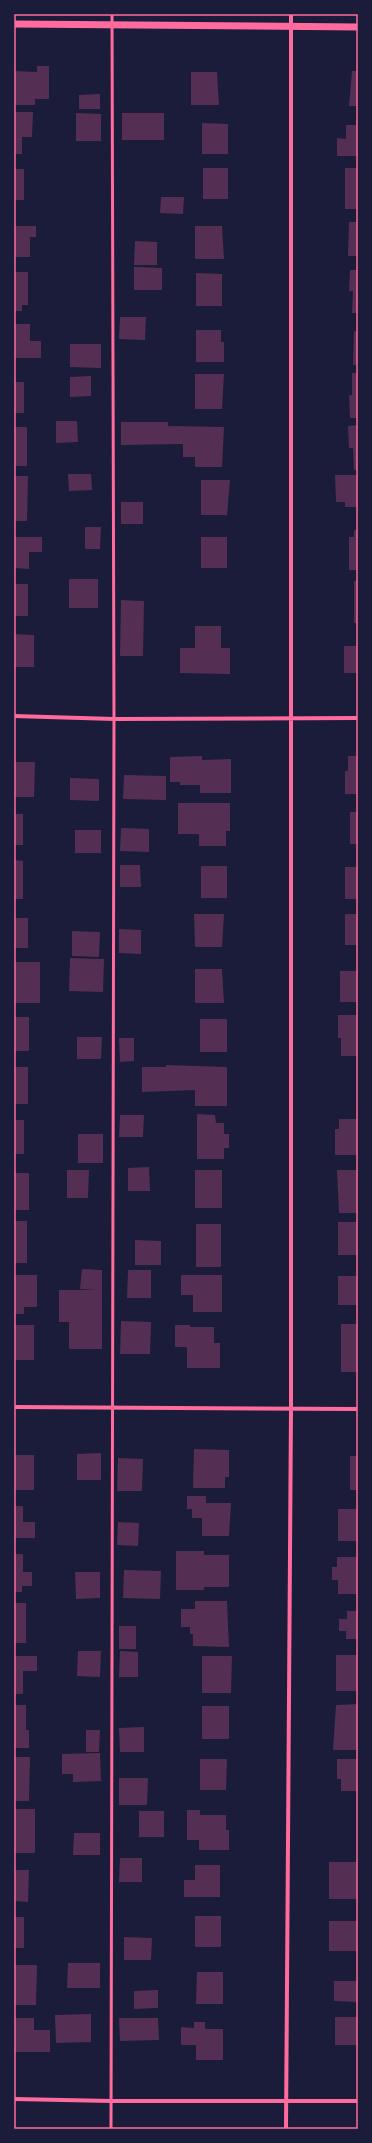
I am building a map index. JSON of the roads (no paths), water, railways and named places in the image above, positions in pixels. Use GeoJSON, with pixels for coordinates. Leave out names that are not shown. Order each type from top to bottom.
{"type":"FeatureCollection","features":[{"type":"Feature","properties":{"kind":"street"},"geometry":{"type":"LineString","coordinates":[[286,2129],[291,1409],[291,14]]}},
{"type":"Feature","properties":{"kind":"street"},"geometry":{"type":"LineString","coordinates":[[14,24],[358,27]]}},
{"type":"Feature","properties":{"kind":"street"},"geometry":{"type":"LineString","coordinates":[[14,716],[114,719],[358,718]]}},
{"type":"Feature","properties":{"kind":"street"},"geometry":{"type":"LineString","coordinates":[[14,1407],[113,1409],[358,1409]]}},
{"type":"Feature","properties":{"kind":"street"},"geometry":{"type":"LineString","coordinates":[[14,2099],[111,2101],[358,2101]]}},
{"type":"Feature","properties":{"kind":"lane"},"geometry":{"type":"LineString","coordinates":[[110,2129],[114,719],[112,14]]}}]}
